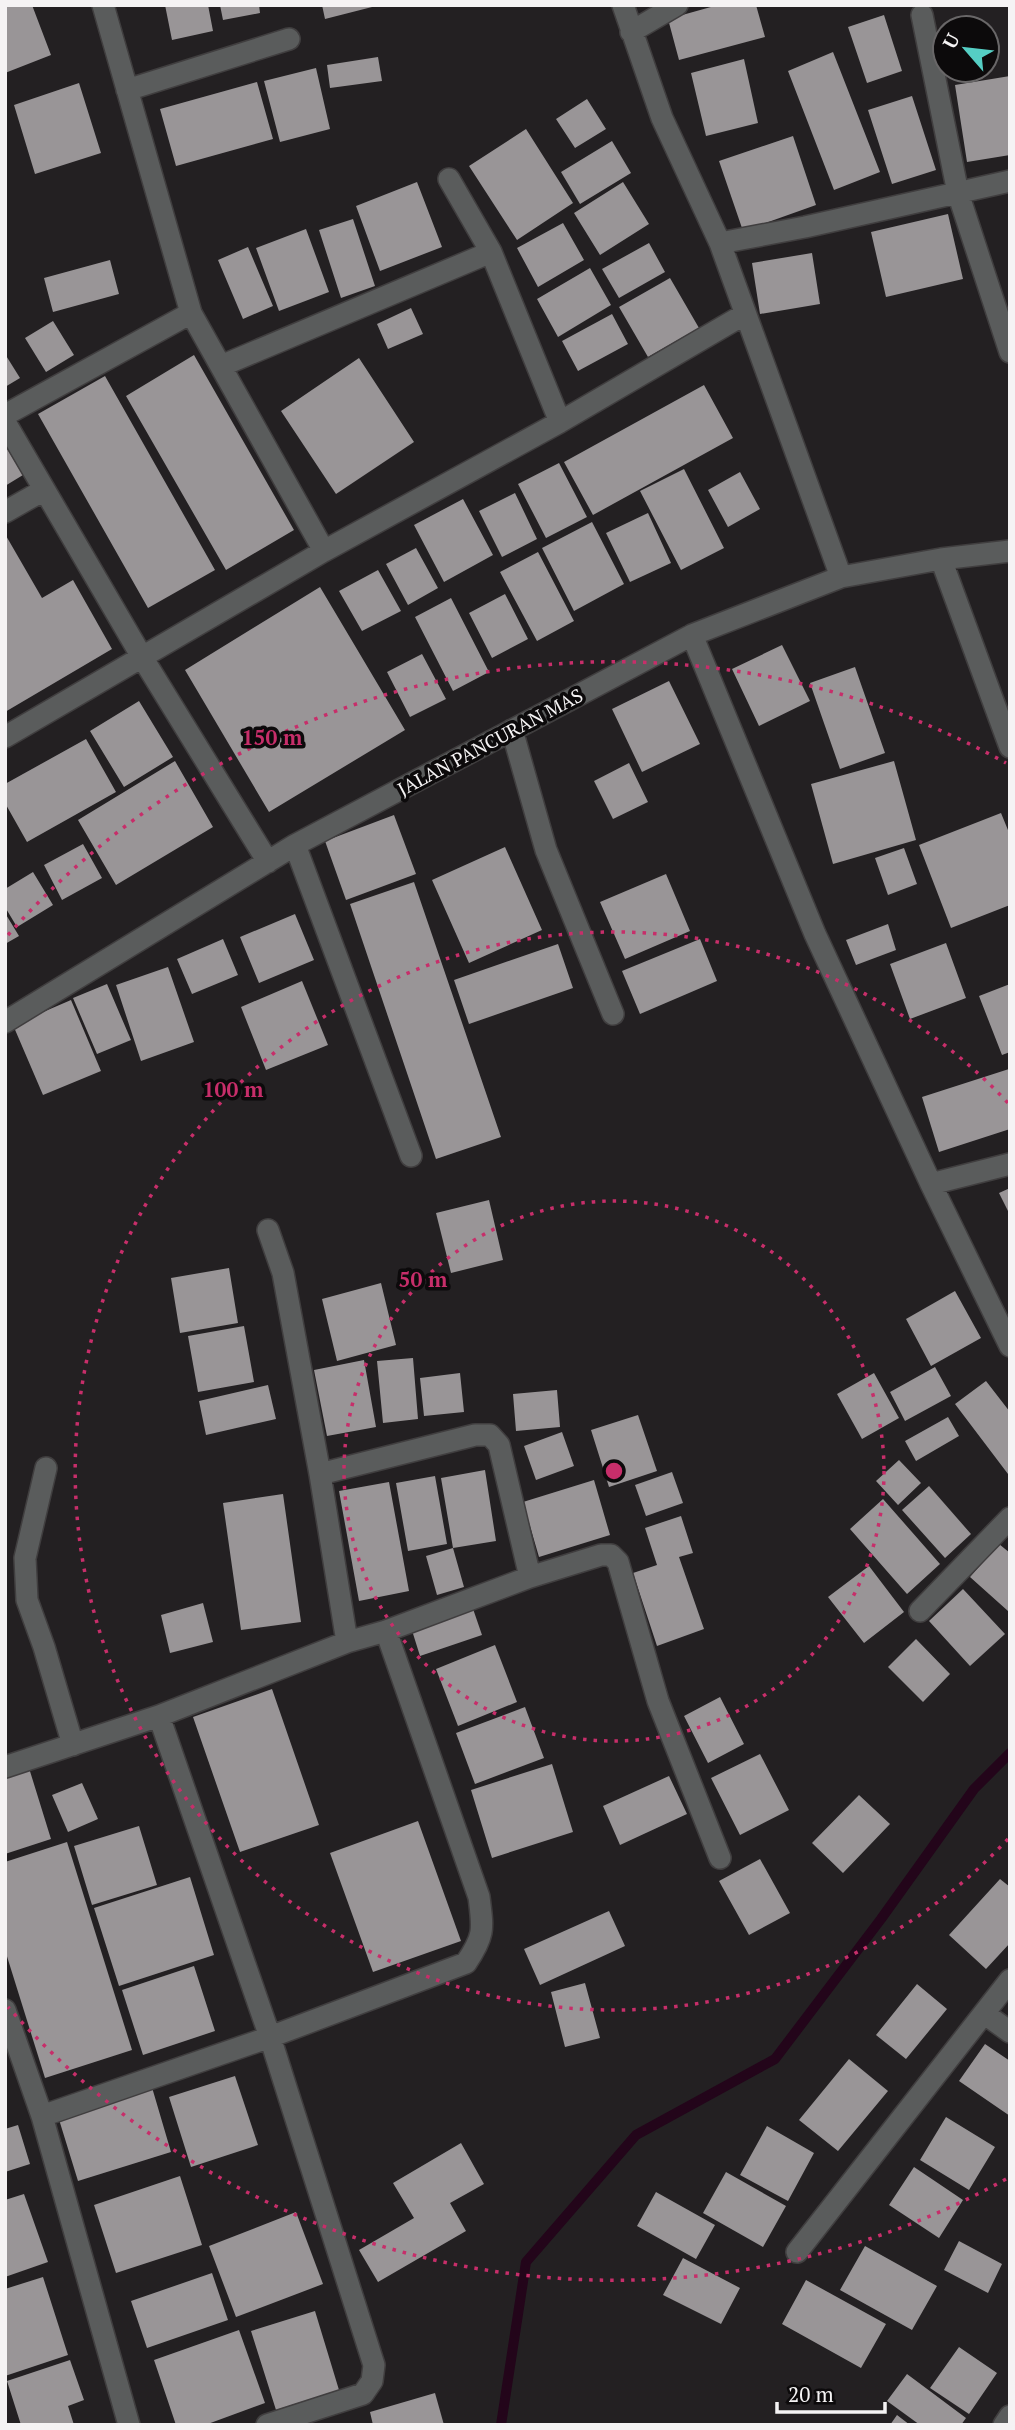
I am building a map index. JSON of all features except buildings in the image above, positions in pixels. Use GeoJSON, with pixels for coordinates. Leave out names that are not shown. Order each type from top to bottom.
{"type":"FeatureCollection","features":[{"type":"Feature","properties":{"kind":"street"},"geometry":{"type":"LineString","coordinates":[[103,5],[191,313],[324,551]]}},
{"type":"Feature","properties":{"kind":"street"},"geometry":{"type":"LineString","coordinates":[[623,5],[662,118],[720,243],[841,577]]}},
{"type":"Feature","properties":{"kind":"street"},"geometry":{"type":"LineString","coordinates":[[631,32],[677,5]]}},
{"type":"Feature","properties":{"kind":"street"},"geometry":{"type":"LineString","coordinates":[[922,15],[958,193],[1010,352]]}},
{"type":"Feature","properties":{"kind":"street"},"geometry":{"type":"LineString","coordinates":[[127,90],[289,39]]}},
{"type":"Feature","properties":{"kind":"street"},"geometry":{"type":"LineString","coordinates":[[449,179],[491,252],[560,422]]}},
{"type":"Feature","properties":{"kind":"street"},"geometry":{"type":"LineString","coordinates":[[720,243],[1010,181]]}},
{"type":"Feature","properties":{"kind":"street"},"geometry":{"type":"LineString","coordinates":[[221,366],[491,252]]}},
{"type":"Feature","properties":{"kind":"street"},"geometry":{"type":"LineString","coordinates":[[5,415],[191,313]]}},
{"type":"Feature","properties":{"kind":"street"},"geometry":{"type":"LineString","coordinates":[[5,737],[324,551],[560,422],[745,314]]}},
{"type":"Feature","properties":{"kind":"street"},"geometry":{"type":"LineString","coordinates":[[5,422],[142,657],[268,862]]}},
{"type":"Feature","properties":{"kind":"street"},"geometry":{"type":"LineString","coordinates":[[5,512],[44,489]]}},
{"type":"Feature","properties":{"kind":"street","name":"JALAN PANCURAN MAS"},"geometry":{"type":"LineString","coordinates":[[5,1022],[295,845],[692,635],[841,577],[941,559],[1010,551]]}},
{"type":"Feature","properties":{"kind":"street"},"geometry":{"type":"LineString","coordinates":[[941,559],[1010,747]]}},
{"type":"Feature","properties":{"kind":"street"},"geometry":{"type":"LineString","coordinates":[[692,635],[815,934],[931,1184],[1010,1346]]}},
{"type":"Feature","properties":{"kind":"street"},"geometry":{"type":"LineString","coordinates":[[512,730],[546,850],[612,1014]]}},
{"type":"Feature","properties":{"kind":"street"},"geometry":{"type":"LineString","coordinates":[[295,845],[411,1156]]}},
{"type":"Feature","properties":{"kind":"street"},"geometry":{"type":"LineString","coordinates":[[931,1184],[1010,1164]]}},
{"type":"Feature","properties":{"kind":"street"},"geometry":{"type":"LineString","coordinates":[[268,1230],[283,1273],[320,1474],[347,1642]]}},
{"type":"Feature","properties":{"kind":"street"},"geometry":{"type":"LineString","coordinates":[[320,1474],[475,1435],[490,1435],[499,1445],[530,1577]]}},
{"type":"Feature","properties":{"kind":"street"},"geometry":{"type":"LineString","coordinates":[[46,1468],[25,1558],[27,1600],[73,1745]]}},
{"type":"Feature","properties":{"kind":"street"},"geometry":{"type":"LineString","coordinates":[[920,1611],[1010,1518]]}},
{"type":"Feature","properties":{"kind":"street"},"geometry":{"type":"LineString","coordinates":[[5,1767],[159,1716],[347,1642],[386,1631],[530,1577],[601,1555],[611,1555],[618,1562],[658,1701],[720,1858]]}},
{"type":"Feature","properties":{"kind":"street"},"geometry":{"type":"LineString","coordinates":[[42,2116],[271,2037],[466,1963],[477,1947],[483,1931],[479,1897],[386,1631]]}},
{"type":"Feature","properties":{"kind":"street"},"geometry":{"type":"LineString","coordinates":[[159,1716],[271,2037],[374,2365],[372,2381],[363,2394],[267,2425]]}},
{"type":"Feature","properties":{"kind":"street"},"geometry":{"type":"LineString","coordinates":[[797,2252],[1010,1980]]}},
{"type":"Feature","properties":{"kind":"street"},"geometry":{"type":"LineString","coordinates":[[5,2010],[42,2116],[129,2425]]}},
{"type":"Feature","properties":{"kind":"street"},"geometry":{"type":"LineString","coordinates":[[985,2014],[1010,2032]]}},
{"type":"Feature","properties":{"kind":"street"},"geometry":{"type":"LineString","coordinates":[[1004,2425],[1010,2416]]}},
{"type":"Feature","properties":{"kind":"waterway"},"geometry":{"type":"LineString","coordinates":[[501,2425],[526,2262],[636,2135],[775,2059],[881,1919],[974,1789],[1010,1753]]}}]}
